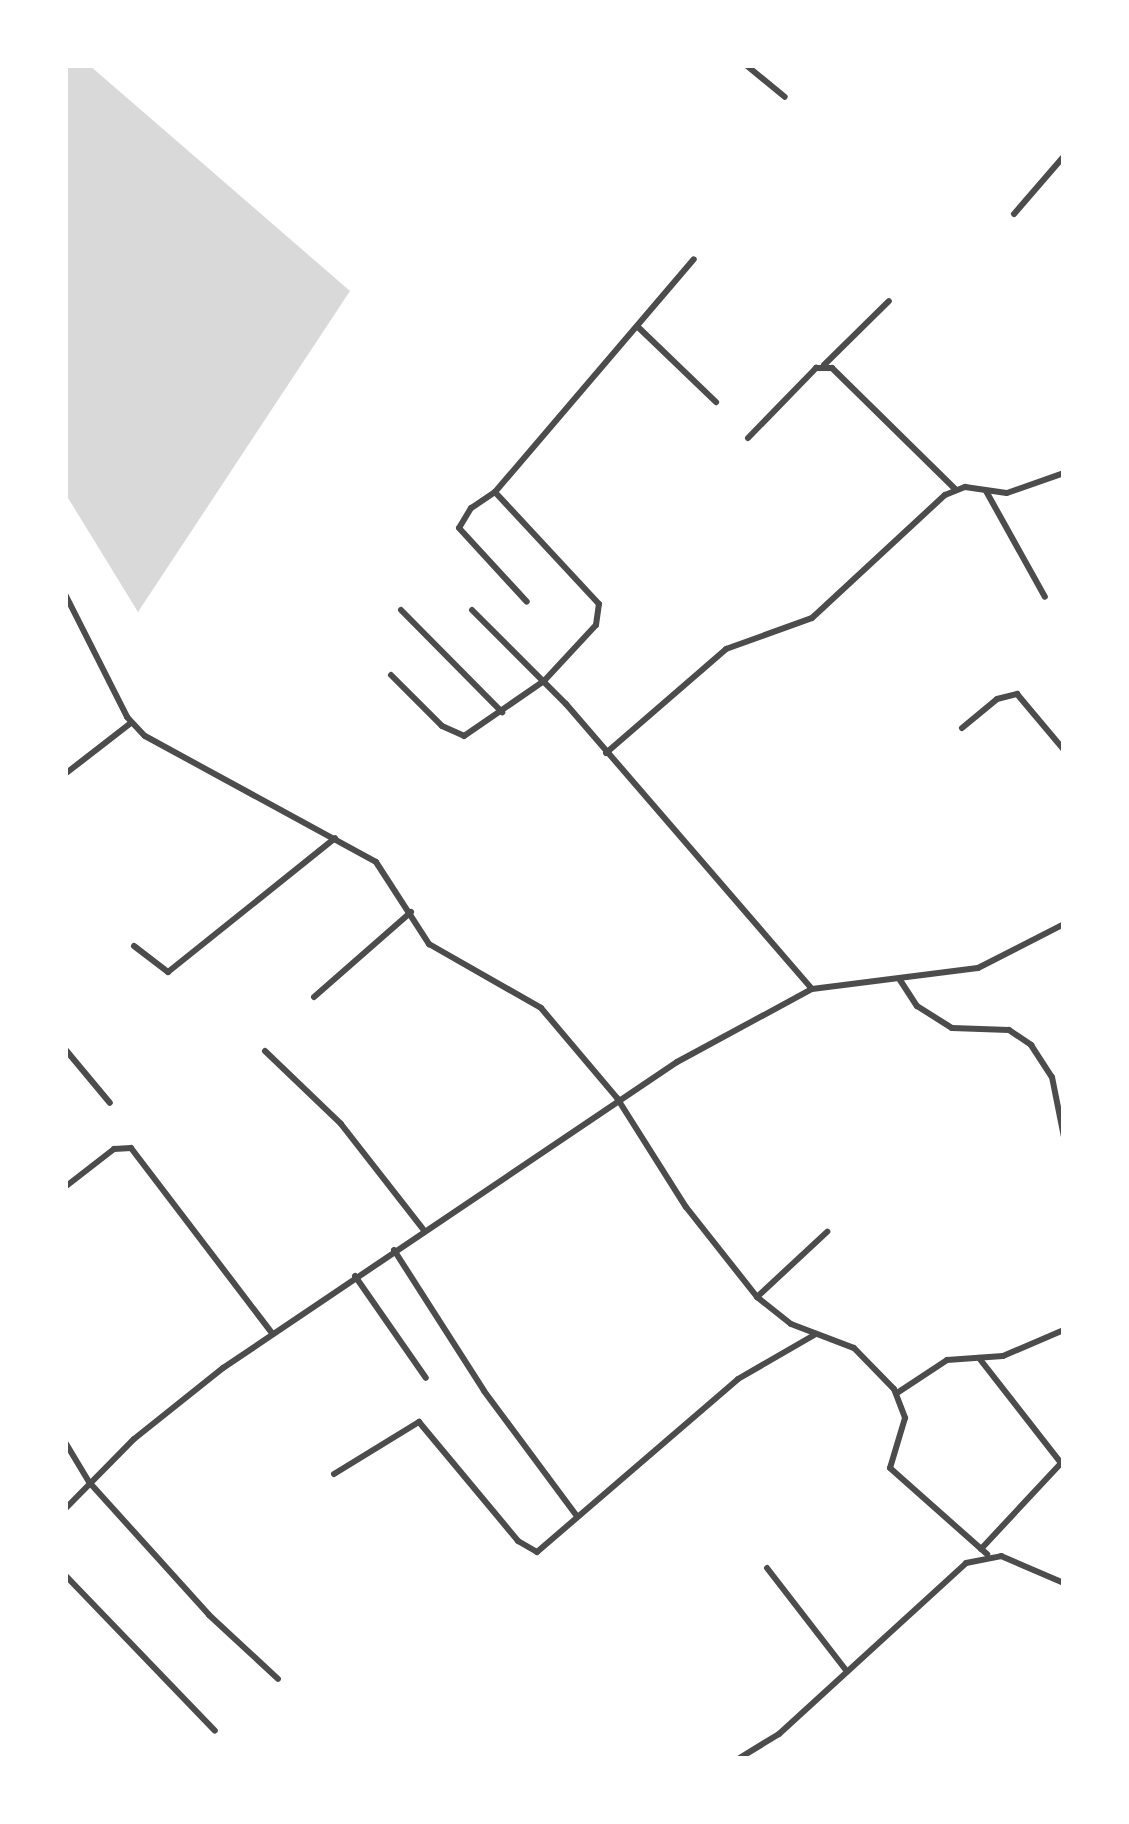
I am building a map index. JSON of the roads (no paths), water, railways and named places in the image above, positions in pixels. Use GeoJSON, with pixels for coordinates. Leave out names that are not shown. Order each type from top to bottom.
{"type":"FeatureCollection","features":[{"type":"Feature","properties":{"kind":"street"},"geometry":{"type":"LineString","coordinates":[[746,65],[785,97]]}},
{"type":"Feature","properties":{"kind":"street"},"geometry":{"type":"LineString","coordinates":[[1014,214],[1064,156]]}},
{"type":"Feature","properties":{"kind":"street"},"geometry":{"type":"LineString","coordinates":[[527,602],[459,528],[471,508],[495,492],[639,328],[694,258]]}},
{"type":"Feature","properties":{"kind":"street"},"geometry":{"type":"LineString","coordinates":[[748,438],[889,301]]}},
{"type":"Feature","properties":{"kind":"street"},"geometry":{"type":"LineString","coordinates":[[639,328],[716,402]]}},
{"type":"Feature","properties":{"kind":"street"},"geometry":{"type":"LineString","coordinates":[[823,366],[871,400],[956,489],[1018,491],[1064,473]]}},
{"type":"Feature","properties":{"kind":"street"},"geometry":{"type":"LineString","coordinates":[[606,753],[726,650],[812,618],[956,489]]}},
{"type":"Feature","properties":{"kind":"street"},"geometry":{"type":"LineString","coordinates":[[986,491],[1045,596]]}},
{"type":"Feature","properties":{"kind":"street"},"geometry":{"type":"LineString","coordinates":[[391,675],[453,734],[473,732],[544,680],[601,611],[495,492]]}},
{"type":"Feature","properties":{"kind":"street"},"geometry":{"type":"LineString","coordinates":[[65,594],[129,720],[160,746],[376,862],[428,944],[541,1008],[617,1098],[686,1207],[757,1297],[791,1324],[854,1348],[897,1393],[904,1418],[890,1468],[984,1552],[1064,1583]]}},
{"type":"Feature","properties":{"kind":"street"},"geometry":{"type":"LineString","coordinates":[[402,610],[502,712]]}},
{"type":"Feature","properties":{"kind":"street"},"geometry":{"type":"LineString","coordinates":[[472,610],[544,680],[812,989]]}},
{"type":"Feature","properties":{"kind":"street"},"geometry":{"type":"LineString","coordinates":[[962,728],[997,700],[1016,694],[1064,750]]}},
{"type":"Feature","properties":{"kind":"street"},"geometry":{"type":"LineString","coordinates":[[65,774],[129,720]]}},
{"type":"Feature","properties":{"kind":"street"},"geometry":{"type":"LineString","coordinates":[[134,946],[168,972],[335,838]]}},
{"type":"Feature","properties":{"kind":"street"},"geometry":{"type":"LineString","coordinates":[[314,997],[411,912]]}},
{"type":"Feature","properties":{"kind":"street"},"geometry":{"type":"LineString","coordinates":[[65,1508],[161,1416],[272,1333],[617,1098],[812,989],[978,968],[1064,924]]}},
{"type":"Feature","properties":{"kind":"street"},"geometry":{"type":"LineString","coordinates":[[900,980],[917,1006],[952,1028],[1009,1030],[1030,1045],[1052,1077],[1064,1136]]}},
{"type":"Feature","properties":{"kind":"street"},"geometry":{"type":"LineString","coordinates":[[65,1048],[110,1103]]}},
{"type":"Feature","properties":{"kind":"street"},"geometry":{"type":"LineString","coordinates":[[265,1051],[341,1124],[424,1230]]}},
{"type":"Feature","properties":{"kind":"street"},"geometry":{"type":"LineString","coordinates":[[65,1187],[114,1148],[131,1148],[272,1333]]}},
{"type":"Feature","properties":{"kind":"street"},"geometry":{"type":"LineString","coordinates":[[757,1297],[828,1232]]}},
{"type":"Feature","properties":{"kind":"street"},"geometry":{"type":"LineString","coordinates":[[394,1250],[484,1391],[578,1516]]}},
{"type":"Feature","properties":{"kind":"street"},"geometry":{"type":"LineString","coordinates":[[355,1276],[426,1378]]}},
{"type":"Feature","properties":{"kind":"street"},"geometry":{"type":"LineString","coordinates":[[897,1393],[947,1360],[1002,1356],[1064,1330]]}},
{"type":"Feature","properties":{"kind":"street"},"geometry":{"type":"LineString","coordinates":[[334,1474],[418,1422],[531,1552],[547,1548],[578,1516],[738,1379],[817,1334]]}},
{"type":"Feature","properties":{"kind":"street"},"geometry":{"type":"LineString","coordinates":[[738,1759],[779,1734],[956,1570],[984,1552],[1062,1462],[978,1357]]}},
{"type":"Feature","properties":{"kind":"street"},"geometry":{"type":"LineString","coordinates":[[65,1442],[90,1482],[210,1615],[278,1680]]}},
{"type":"Feature","properties":{"kind":"street"},"geometry":{"type":"LineString","coordinates":[[767,1568],[845,1669]]}},
{"type":"Feature","properties":{"kind":"street"},"geometry":{"type":"LineString","coordinates":[[65,1575],[215,1731]]}}]}
